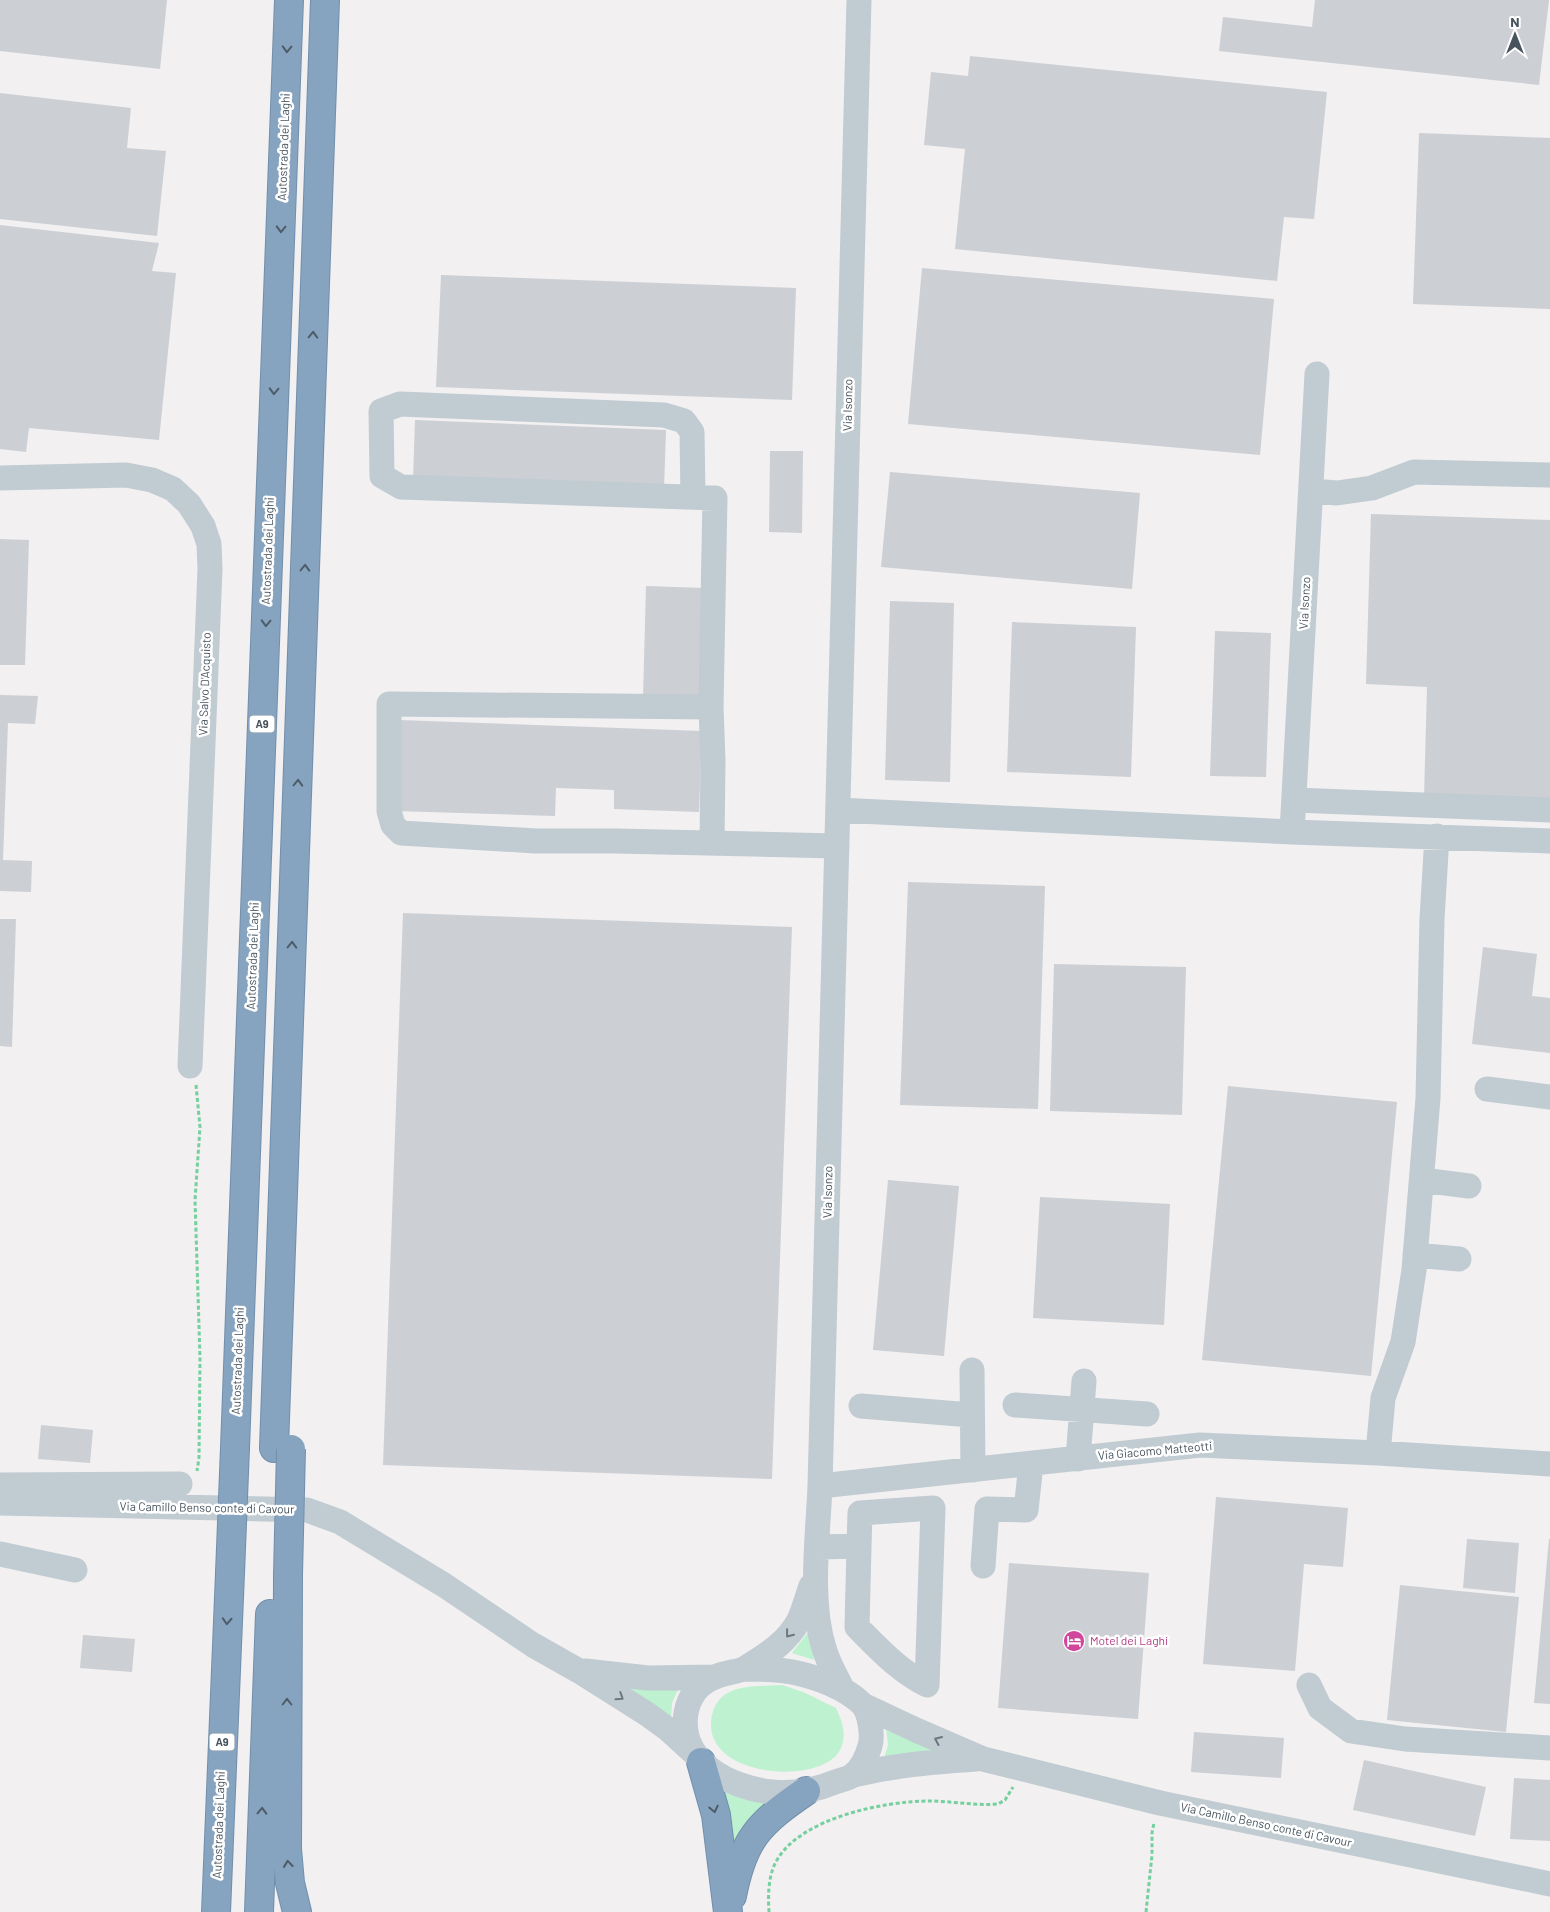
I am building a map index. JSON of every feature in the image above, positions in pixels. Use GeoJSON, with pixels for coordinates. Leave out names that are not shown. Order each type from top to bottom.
{"type":"FeatureCollection","features":[{"type":"Feature","properties":{"kind":"highway","name":"Autostrada dei Laghi"},"geometry":{"type":"LineString","coordinates":[[216,1912],[289,0]]}},
{"type":"Feature","properties":{"kind":"highway"},"geometry":{"type":"LineString","coordinates":[[259,1912],[280,1575],[291,981],[325,0]]}},
{"type":"Feature","properties":{"kind":"highway"},"geometry":{"type":"LineString","coordinates":[[280,1575],[287,1849],[290,1883],[297,1912]]}},
{"type":"Feature","properties":{"kind":"highway"},"geometry":{"type":"LineString","coordinates":[[204,1912],[223,1725]]}},
{"type":"Feature","properties":{"kind":"highway"},"geometry":{"type":"LineString","coordinates":[[697,1757],[716,1816],[728,1912]]}},
{"type":"Feature","properties":{"kind":"highway"},"geometry":{"type":"LineString","coordinates":[[728,1912],[738,1868],[754,1835],[782,1807],[806,1791]]}},
{"type":"Feature","properties":{"kind":"street","name":"Via Isonzo"},"geometry":{"type":"LineString","coordinates":[[843,1690],[830,1664],[819,1632],[816,1574],[820,1486],[859,0]]}},
{"type":"Feature","properties":{"kind":"street","name":"Via Isonzo"},"geometry":{"type":"LineString","coordinates":[[1292,832],[1318,374]]}},
{"type":"Feature","properties":{"kind":"street"},"geometry":{"type":"LineString","coordinates":[[693,497],[692,432],[684,421],[664,415],[400,404],[381,411],[382,476],[401,487],[716,498],[711,708],[713,761],[712,843]]}},
{"type":"Feature","properties":{"kind":"street"},"geometry":{"type":"LineString","coordinates":[[1311,491],[1337,493],[1372,488],[1414,472],[1550,476]]}},
{"type":"Feature","properties":{"kind":"street","name":"Via Salvo D'Acquisto"},"geometry":{"type":"LineString","coordinates":[[0,478],[126,475],[152,480],[172,489],[189,504],[203,526],[209,544],[210,569],[190,1066]]}},
{"type":"Feature","properties":{"kind":"street"},"geometry":{"type":"LineString","coordinates":[[711,708],[389,704],[389,811],[393,826],[401,834],[536,841],[837,846]]}},
{"type":"Feature","properties":{"kind":"street"},"geometry":{"type":"LineString","coordinates":[[1294,800],[1550,810]]}},
{"type":"Feature","properties":{"kind":"street"},"geometry":{"type":"LineString","coordinates":[[838,810],[1292,832],[1550,841]]}},
{"type":"Feature","properties":{"kind":"street"},"geometry":{"type":"LineString","coordinates":[[1378,1453],[1383,1398],[1404,1342],[1415,1255],[1428,1098],[1432,919],[1437,836]]}},
{"type":"Feature","properties":{"kind":"street"},"geometry":{"type":"LineString","coordinates":[[1487,1089],[1550,1097]]}},
{"type":"Feature","properties":{"kind":"street"},"geometry":{"type":"LineString","coordinates":[[1422,1180],[1469,1186]]}},
{"type":"Feature","properties":{"kind":"street"},"geometry":{"type":"LineString","coordinates":[[1415,1255],[1459,1259]]}},
{"type":"Feature","properties":{"kind":"street"},"geometry":{"type":"LineString","coordinates":[[972,1370],[973,1470]]}},
{"type":"Feature","properties":{"kind":"street"},"geometry":{"type":"LineString","coordinates":[[1078,1459],[1084,1381]]}},
{"type":"Feature","properties":{"kind":"street"},"geometry":{"type":"LineString","coordinates":[[1015,1405],[1147,1414]]}},
{"type":"Feature","properties":{"kind":"street"},"geometry":{"type":"LineString","coordinates":[[861,1406],[971,1415]]}},
{"type":"Feature","properties":{"kind":"street","name":"Via Giacomo Matteotti"},"geometry":{"type":"LineString","coordinates":[[820,1486],[1200,1445],[1378,1453],[1550,1464]]}},
{"type":"Feature","properties":{"kind":"street"},"geometry":{"type":"LineString","coordinates":[[982,1566],[987,1509],[1026,1510],[1031,1464]]}},
{"type":"Feature","properties":{"kind":"street"},"geometry":{"type":"LineString","coordinates":[[0,1485],[180,1484]]}},
{"type":"Feature","properties":{"kind":"street","name":"Via Camillo Benso conte di Cavour"},"geometry":{"type":"LineString","coordinates":[[0,1503],[307,1510],[347,1526],[444,1585],[533,1645],[579,1671],[654,1719],[697,1757]]}},
{"type":"Feature","properties":{"kind":"street"},"geometry":{"type":"LineString","coordinates":[[933,1508],[927,1684],[911,1676],[890,1661],[858,1627],[859,1546],[860,1513],[933,1508]]}},
{"type":"Feature","properties":{"kind":"street"},"geometry":{"type":"LineString","coordinates":[[818,1547],[859,1546]]}},
{"type":"Feature","properties":{"kind":"street"},"geometry":{"type":"LineString","coordinates":[[0,1554],[75,1570]]}},
{"type":"Feature","properties":{"kind":"street","name":"Via Isonzo"},"geometry":{"type":"LineString","coordinates":[[744,1669],[773,1651],[788,1637],[800,1619],[816,1574]]}},
{"type":"Feature","properties":{"kind":"street"},"geometry":{"type":"LineString","coordinates":[[744,1669],[773,1669],[797,1673],[843,1690],[863,1704],[871,1725],[871,1744],[866,1758],[853,1775],[830,1785],[806,1791],[773,1792],[745,1787],[718,1775],[697,1757],[686,1737],[684,1722],[687,1703],[697,1688],[715,1677],[744,1669]]}},
{"type":"Feature","properties":{"kind":"street","name":"Via Camillo Benso conte di Cavour"},"geometry":{"type":"LineString","coordinates":[[579,1671],[648,1678],[715,1677]]}},
{"type":"Feature","properties":{"kind":"street"},"geometry":{"type":"LineString","coordinates":[[1309,1684],[1320,1708],[1351,1731],[1405,1739],[1550,1748]]}},
{"type":"Feature","properties":{"kind":"street","name":"Via Camillo Benso conte di Cavour"},"geometry":{"type":"LineString","coordinates":[[863,1704],[916,1730],[983,1759],[1160,1802],[1550,1884]]}},
{"type":"Feature","properties":{"kind":"street","name":"Via Camillo Benso conte di Cavour"},"geometry":{"type":"LineString","coordinates":[[853,1775],[887,1767],[922,1762],[983,1759]]}},
{"type":"Feature","properties":{"kind":"path"},"geometry":{"type":"LineString","coordinates":[[180,1484],[192,1480],[197,1471],[199,1448],[200,1358],[195,1200],[200,1127],[198,1090],[190,1066]]}},
{"type":"Feature","properties":{"kind":"path"},"geometry":{"type":"LineString","coordinates":[[769,1912],[768,1892],[776,1862],[783,1850],[807,1830],[836,1818],[863,1810],[898,1804],[928,1801],[998,1804],[1009,1795],[1022,1769]]}},
{"type":"Feature","properties":{"kind":"path"},"geometry":{"type":"LineString","coordinates":[[1146,1912],[1152,1855],[1152,1833],[1160,1802]]}},
{"type":"Feature","properties":{"kind":"green space"},"geometry":{"type":"Polygon","coordinates":[[[809,1631],[814,1660],[792,1653],[809,1631]]]}},
{"type":"Feature","properties":{"kind":"green space"},"geometry":{"type":"Polygon","coordinates":[[[680,1685],[672,1703],[671,1718],[626,1686],[680,1685]]]}},
{"type":"Feature","properties":{"kind":"green space"},"geometry":{"type":"Polygon","coordinates":[[[782,1685],[803,1692],[836,1708],[844,1733],[841,1748],[830,1760],[812,1768],[789,1772],[765,1770],[742,1764],[724,1753],[713,1736],[712,1715],[716,1704],[723,1697],[740,1688],[782,1685]]]}},
{"type":"Feature","properties":{"kind":"green space"},"geometry":{"type":"Polygon","coordinates":[[[886,1728],[939,1752],[884,1758],[888,1745],[886,1728]]]}},
{"type":"Feature","properties":{"kind":"green space"},"geometry":{"type":"Polygon","coordinates":[[[721,1790],[740,1798],[767,1804],[737,1847],[730,1845],[721,1790]]]}},
{"type":"Feature","properties":{"kind":"building"},"geometry":{"type":"Polygon","coordinates":[[[0,0],[167,0],[160,69],[0,51],[0,0]]]}},
{"type":"Feature","properties":{"kind":"building"},"geometry":{"type":"Polygon","coordinates":[[[1315,0],[1549,0],[1539,85],[1219,51],[1223,17],[1312,27],[1315,0]]]}},
{"type":"Feature","properties":{"kind":"building"},"geometry":{"type":"Polygon","coordinates":[[[970,56],[1327,92],[1314,219],[1284,217],[1277,281],[955,249],[965,149],[924,145],[931,72],[968,76],[970,56]]]}},
{"type":"Feature","properties":{"kind":"building"},"geometry":{"type":"Polygon","coordinates":[[[0,93],[131,108],[127,148],[166,151],[157,236],[0,219],[0,93]]]}},
{"type":"Feature","properties":{"kind":"building"},"geometry":{"type":"Polygon","coordinates":[[[1419,133],[1550,138],[1550,309],[1413,304],[1419,133]]]}},
{"type":"Feature","properties":{"kind":"building"},"geometry":{"type":"Polygon","coordinates":[[[0,225],[159,243],[152,271],[176,273],[159,440],[29,428],[26,452],[0,449],[0,225]]]}},
{"type":"Feature","properties":{"kind":"building"},"geometry":{"type":"Polygon","coordinates":[[[922,268],[1274,299],[1260,455],[908,424],[922,268]]]}},
{"type":"Feature","properties":{"kind":"building"},"geometry":{"type":"Polygon","coordinates":[[[441,275],[796,288],[792,400],[436,387],[441,275]]]}},
{"type":"Feature","properties":{"kind":"building"},"geometry":{"type":"Polygon","coordinates":[[[415,420],[666,430],[664,489],[413,479],[415,420]]]}},
{"type":"Feature","properties":{"kind":"building"},"geometry":{"type":"Polygon","coordinates":[[[770,451],[803,451],[802,533],[769,532],[770,451]]]}},
{"type":"Feature","properties":{"kind":"building"},"geometry":{"type":"Polygon","coordinates":[[[890,472],[1140,493],[1132,589],[881,567],[890,472]]]}},
{"type":"Feature","properties":{"kind":"building"},"geometry":{"type":"Polygon","coordinates":[[[1371,514],[1550,520],[1550,801],[1424,797],[1427,687],[1366,684],[1371,514]]]}},
{"type":"Feature","properties":{"kind":"building"},"geometry":{"type":"Polygon","coordinates":[[[0,539],[29,540],[25,665],[0,665],[0,539]]]}},
{"type":"Feature","properties":{"kind":"building"},"geometry":{"type":"Polygon","coordinates":[[[646,586],[705,588],[702,700],[643,698],[646,586]]]}},
{"type":"Feature","properties":{"kind":"building"},"geometry":{"type":"Polygon","coordinates":[[[890,601],[954,603],[950,782],[885,780],[890,601]]]}},
{"type":"Feature","properties":{"kind":"building"},"geometry":{"type":"Polygon","coordinates":[[[1012,622],[1136,627],[1131,777],[1007,772],[1012,622]]]}},
{"type":"Feature","properties":{"kind":"building"},"geometry":{"type":"Polygon","coordinates":[[[1215,631],[1271,633],[1266,777],[1210,776],[1215,631]]]}},
{"type":"Feature","properties":{"kind":"building"},"geometry":{"type":"Polygon","coordinates":[[[0,695],[38,696],[35,724],[8,723],[3,860],[32,861],[31,892],[0,891],[0,695]]]}},
{"type":"Feature","properties":{"kind":"building"},"geometry":{"type":"Polygon","coordinates":[[[399,720],[702,731],[699,812],[614,809],[614,790],[556,788],[555,816],[395,811],[399,720]]]}},
{"type":"Feature","properties":{"kind":"building"},"geometry":{"type":"Polygon","coordinates":[[[908,882],[1045,886],[1038,1109],[900,1105],[908,882]]]}},
{"type":"Feature","properties":{"kind":"building"},"geometry":{"type":"Polygon","coordinates":[[[403,913],[792,927],[772,1479],[383,1465],[403,913]]]}},
{"type":"Feature","properties":{"kind":"building"},"geometry":{"type":"Polygon","coordinates":[[[0,919],[16,919],[12,1047],[0,1046],[0,919]]]}},
{"type":"Feature","properties":{"kind":"building"},"geometry":{"type":"Polygon","coordinates":[[[1483,947],[1537,954],[1532,996],[1550,998],[1550,1053],[1472,1044],[1483,947]]]}},
{"type":"Feature","properties":{"kind":"building"},"geometry":{"type":"Polygon","coordinates":[[[1054,964],[1186,967],[1182,1115],[1050,1111],[1054,964]]]}},
{"type":"Feature","properties":{"kind":"building"},"geometry":{"type":"Polygon","coordinates":[[[1228,1086],[1397,1102],[1371,1376],[1202,1360],[1228,1086]]]}},
{"type":"Feature","properties":{"kind":"building"},"geometry":{"type":"Polygon","coordinates":[[[888,1180],[959,1186],[944,1356],[873,1350],[888,1180]]]}},
{"type":"Feature","properties":{"kind":"building"},"geometry":{"type":"Polygon","coordinates":[[[1040,1197],[1170,1204],[1164,1325],[1033,1318],[1040,1197]]]}},
{"type":"Feature","properties":{"kind":"building"},"geometry":{"type":"Polygon","coordinates":[[[41,1425],[93,1430],[90,1463],[38,1459],[41,1425]]]}},
{"type":"Feature","properties":{"kind":"building"},"geometry":{"type":"Polygon","coordinates":[[[1216,1497],[1348,1508],[1343,1567],[1304,1564],[1295,1671],[1203,1664],[1216,1497]]]}},
{"type":"Feature","properties":{"kind":"building"},"geometry":{"type":"Polygon","coordinates":[[[1467,1539],[1519,1543],[1515,1593],[1463,1588],[1467,1539]]]}},
{"type":"Feature","properties":{"kind":"building"},"geometry":{"type":"Polygon","coordinates":[[[1550,1539],[1550,1704],[1534,1703],[1550,1539]]]}},
{"type":"Feature","properties":{"kind":"building","name":"Motel dei Laghi"},"geometry":{"type":"Polygon","coordinates":[[[1009,1563],[1149,1573],[1138,1719],[998,1708],[1009,1563]]]}},
{"type":"Feature","properties":{"kind":"building"},"geometry":{"type":"Polygon","coordinates":[[[1400,1585],[1519,1597],[1506,1732],[1387,1720],[1400,1585]]]}},
{"type":"Feature","properties":{"kind":"building"},"geometry":{"type":"Polygon","coordinates":[[[83,1635],[135,1639],[132,1672],[80,1668],[83,1635]]]}},
{"type":"Feature","properties":{"kind":"building"},"geometry":{"type":"Polygon","coordinates":[[[1194,1732],[1284,1738],[1281,1778],[1191,1772],[1194,1732]]]}},
{"type":"Feature","properties":{"kind":"building"},"geometry":{"type":"Polygon","coordinates":[[[1364,1760],[1486,1787],[1475,1836],[1353,1810],[1364,1760]]]}},
{"type":"Feature","properties":{"kind":"building"},"geometry":{"type":"Polygon","coordinates":[[[1514,1778],[1550,1780],[1550,1841],[1510,1839],[1514,1778]]]}},
{"type":"Feature","properties":{"kind":"place","name":"Motel dei Laghi"},"geometry":{"type":"Point","coordinates":[1074,1641]}}]}
